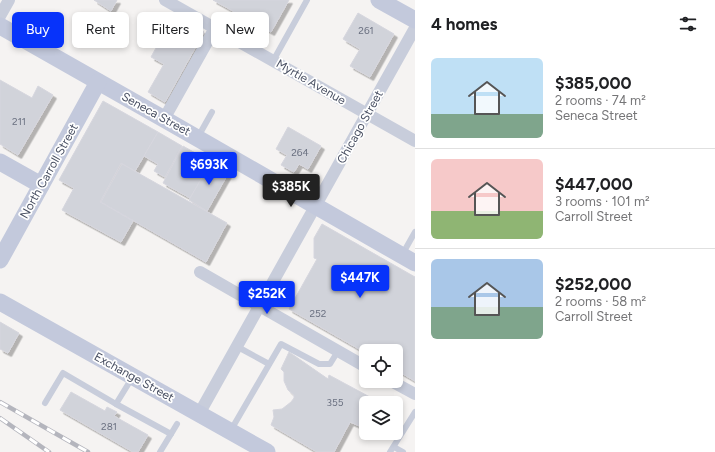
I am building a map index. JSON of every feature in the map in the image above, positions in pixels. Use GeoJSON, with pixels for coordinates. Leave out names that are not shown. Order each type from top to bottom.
{"type":"FeatureCollection","features":[{"type":"Feature","properties":{"kind":"street"},"geometry":{"type":"LineString","coordinates":[[0,16],[9,0]]}},
{"type":"Feature","properties":{"kind":"street","name":"Myrtle Avenue"},"geometry":{"type":"LineString","coordinates":[[165,0],[211,26]]}},
{"type":"Feature","properties":{"kind":"street"},"geometry":{"type":"LineString","coordinates":[[379,0],[415,20]]}},
{"type":"Feature","properties":{"kind":"street","name":"Seneca Street"},"geometry":{"type":"LineString","coordinates":[[0,26],[408,259]]}},
{"type":"Feature","properties":{"kind":"street","name":"Chicago Street"},"geometry":{"type":"LineString","coordinates":[[199,414],[415,28]]}},
{"type":"Feature","properties":{"kind":"street"},"geometry":{"type":"LineString","coordinates":[[164,119],[211,33]]}},
{"type":"Feature","properties":{"kind":"street","name":"Myrtle Avenue"},"geometry":{"type":"LineString","coordinates":[[250,48],[415,141]]}},
{"type":"Feature","properties":{"kind":"street","name":"North Carroll Street"},"geometry":{"type":"LineString","coordinates":[[0,260],[98,82]]}},
{"type":"Feature","properties":{"kind":"street"},"geometry":{"type":"LineString","coordinates":[[0,162],[41,185]]}},
{"type":"Feature","properties":{"kind":"street"},"geometry":{"type":"LineString","coordinates":[[200,272],[359,363]]}},
{"type":"Feature","properties":{"kind":"street","name":"Exchange Street"},"geometry":{"type":"LineString","coordinates":[[0,302],[268,452]]}},
{"type":"Feature","properties":{"kind":"street"},"geometry":{"type":"LineString","coordinates":[[403,388],[415,394]]}},
{"type":"Feature","properties":{"kind":"lane"},"geometry":{"type":"LineString","coordinates":[[273,61],[307,0]]}},
{"type":"Feature","properties":{"kind":"lane"},"geometry":{"type":"LineString","coordinates":[[198,138],[212,112]]}},
{"type":"Feature","properties":{"kind":"lane"},"geometry":{"type":"LineString","coordinates":[[408,259],[415,232]]}},
{"type":"Feature","properties":{"kind":"lane"},"geometry":{"type":"LineString","coordinates":[[230,431],[281,344],[319,364],[325,365],[330,364],[338,351]]}},
{"type":"Feature","properties":{"kind":"lane"},"geometry":{"type":"LineString","coordinates":[[236,346],[269,364]]}},
{"type":"Feature","properties":{"kind":"lane"},"geometry":{"type":"LineString","coordinates":[[45,404],[63,373],[171,434]]}},
{"type":"Feature","properties":{"kind":"lane"},"geometry":{"type":"LineString","coordinates":[[116,404],[132,376]]}},
{"type":"Feature","properties":{"kind":"lane"},"geometry":{"type":"LineString","coordinates":[[403,452],[392,449],[415,412]]}},
{"type":"Feature","properties":{"kind":"lane"},"geometry":{"type":"LineString","coordinates":[[160,452],[176,424]]}},
{"type":"Feature","properties":{"kind":"building"},"geometry":{"type":"Polygon","coordinates":[[[94,0],[117,0],[111,11],[94,0]]]}},
{"type":"Feature","properties":{"kind":"building"},"geometry":{"type":"Polygon","coordinates":[[[213,0],[289,0],[271,32],[269,31],[269,12],[235,12],[213,0]]]}},
{"type":"Feature","properties":{"kind":"building"},"geometry":{"type":"Polygon","coordinates":[[[358,13],[394,34],[370,77],[350,66],[360,49],[343,39],[358,13]]]}},
{"type":"Feature","properties":{"kind":"building"},"geometry":{"type":"Polygon","coordinates":[[[156,48],[195,48],[165,102],[148,92],[164,64],[151,57],[156,48]]]}},
{"type":"Feature","properties":{"kind":"building"},"geometry":{"type":"Polygon","coordinates":[[[0,80],[32,98],[38,86],[53,95],[18,155],[0,144],[0,80]]]}},
{"type":"Feature","properties":{"kind":"building"},"geometry":{"type":"Polygon","coordinates":[[[103,101],[158,132],[135,171],[121,163],[100,202],[133,221],[121,242],[62,210],[74,188],[59,180],[103,101]]]}},
{"type":"Feature","properties":{"kind":"building"},"geometry":{"type":"Polygon","coordinates":[[[288,127],[321,146],[308,169],[299,164],[294,172],[281,165],[287,155],[276,149],[288,127]]]}},
{"type":"Feature","properties":{"kind":"building"},"geometry":{"type":"Polygon","coordinates":[[[158,132],[182,146],[165,177],[154,171],[158,164],[144,156],[158,132]]]}},
{"type":"Feature","properties":{"kind":"building"},"geometry":{"type":"Polygon","coordinates":[[[183,146],[211,162],[190,198],[163,183],[183,146]]]}},
{"type":"Feature","properties":{"kind":"building"},"geometry":{"type":"Polygon","coordinates":[[[211,162],[229,172],[207,211],[189,200],[211,162]]]}},
{"type":"Feature","properties":{"kind":"building"},"geometry":{"type":"Polygon","coordinates":[[[122,164],[227,223],[206,262],[101,202],[122,164]]]}},
{"type":"Feature","properties":{"kind":"building"},"geometry":{"type":"Polygon","coordinates":[[[322,224],[415,277],[415,381],[403,374],[403,344],[359,344],[359,349],[289,309],[317,259],[314,258],[314,238],[322,224]]]}},
{"type":"Feature","properties":{"kind":"building"},"geometry":{"type":"Polygon","coordinates":[[[0,322],[19,333],[8,353],[0,349],[0,322]]]}},
{"type":"Feature","properties":{"kind":"building"},"geometry":{"type":"Polygon","coordinates":[[[289,352],[328,379],[329,375],[368,396],[359,396],[359,426],[350,422],[334,452],[317,452],[271,425],[274,417],[273,410],[282,409],[294,398],[294,395],[288,390],[284,381],[284,372],[281,369],[289,352]]]}},
{"type":"Feature","properties":{"kind":"building"},"geometry":{"type":"Polygon","coordinates":[[[71,392],[105,411],[107,407],[117,412],[114,416],[148,435],[138,452],[133,452],[60,410],[71,392]]]}},
{"type":"Feature","properties":{"kind":"railway"},"geometry":{"type":"LineString","coordinates":[[0,402],[88,452]]}},
{"type":"Feature","properties":{"kind":"railway"},"geometry":{"type":"LineString","coordinates":[[0,418],[49,452]]}}]}
